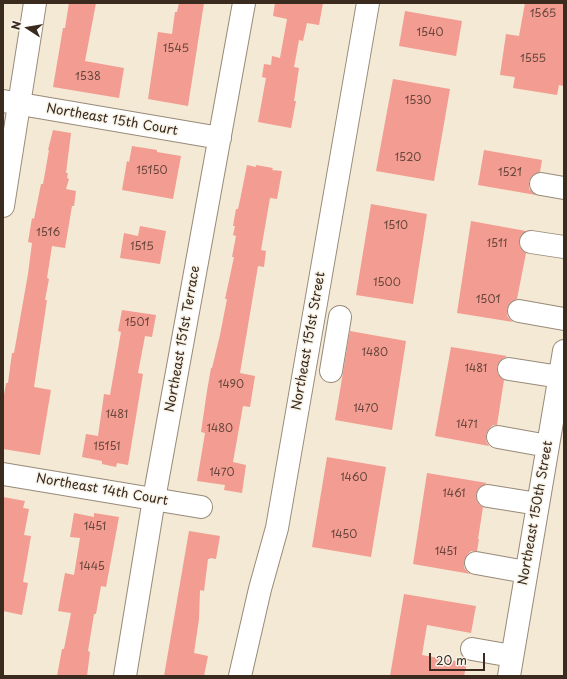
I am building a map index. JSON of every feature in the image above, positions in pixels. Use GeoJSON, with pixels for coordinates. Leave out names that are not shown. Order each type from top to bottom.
{"type":"FeatureCollection","features":[{"type":"Feature","properties":{"kind":"street"},"geometry":{"type":"LineString","coordinates":[[3,206],[11,103],[35,3]]}},
{"type":"Feature","properties":{"kind":"street","name":"Northeast 151st Terrace"},"geometry":{"type":"LineString","coordinates":[[125,676],[154,499],[244,3]]}},
{"type":"Feature","properties":{"kind":"street","name":"Northeast 151st Street"},"geometry":{"type":"LineString","coordinates":[[240,676],[260,589],[277,528],[368,3]]}},
{"type":"Feature","properties":{"kind":"street","name":"Northeast 15th Court"},"geometry":{"type":"LineString","coordinates":[[11,103],[220,138]]}},
{"type":"Feature","properties":{"kind":"street"},"geometry":{"type":"LineString","coordinates":[[541,184],[564,188]]}},
{"type":"Feature","properties":{"kind":"street"},"geometry":{"type":"LineString","coordinates":[[531,242],[564,247]]}},
{"type":"Feature","properties":{"kind":"street"},"geometry":{"type":"LineString","coordinates":[[519,311],[564,319]]}},
{"type":"Feature","properties":{"kind":"street"},"geometry":{"type":"LineString","coordinates":[[331,371],[340,317]]}},
{"type":"Feature","properties":{"kind":"street"},"geometry":{"type":"LineString","coordinates":[[310,338],[336,342]]}},
{"type":"Feature","properties":{"kind":"street","name":"Northeast 150th Street"},"geometry":{"type":"LineString","coordinates":[[511,666],[564,351]]}},
{"type":"Feature","properties":{"kind":"street"},"geometry":{"type":"LineString","coordinates":[[509,369],[560,377]]}},
{"type":"Feature","properties":{"kind":"street"},"geometry":{"type":"LineString","coordinates":[[498,437],[548,446]]}},
{"type":"Feature","properties":{"kind":"street","name":"Northeast 14th Court"},"geometry":{"type":"LineString","coordinates":[[3,474],[201,507]]}},
{"type":"Feature","properties":{"kind":"street"},"geometry":{"type":"LineString","coordinates":[[488,496],[538,504]]}},
{"type":"Feature","properties":{"kind":"street"},"geometry":{"type":"LineString","coordinates":[[476,563],[526,572]]}},
{"type":"Feature","properties":{"kind":"street"},"geometry":{"type":"LineString","coordinates":[[472,649],[511,666]]}},
{"type":"Feature","properties":{"kind":"building"},"geometry":{"type":"Polygon","coordinates":[[[69,3],[96,3],[85,61],[124,68],[119,98],[53,87],[63,28],[65,28],[69,3]]]}},
{"type":"Feature","properties":{"kind":"building"},"geometry":{"type":"Polygon","coordinates":[[[179,3],[204,3],[188,106],[148,99],[158,32],[172,34],[175,12],[177,12],[179,3]]]}},
{"type":"Feature","properties":{"kind":"building"},"geometry":{"type":"Polygon","coordinates":[[[275,3],[323,3],[319,25],[307,23],[303,41],[299,40],[294,67],[299,68],[294,101],[296,101],[291,128],[258,122],[266,78],[262,77],[264,64],[271,65],[272,56],[280,58],[287,19],[273,16],[275,3]]]}},
{"type":"Feature","properties":{"kind":"building"},"geometry":{"type":"Polygon","coordinates":[[[525,3],[564,3],[564,86],[559,85],[557,95],[513,88],[515,77],[500,75],[506,34],[519,36],[525,3]]]}},
{"type":"Feature","properties":{"kind":"building"},"geometry":{"type":"Polygon","coordinates":[[[405,11],[462,21],[456,56],[399,46],[405,11]]]}},
{"type":"Feature","properties":{"kind":"building"},"geometry":{"type":"Polygon","coordinates":[[[393,79],[450,89],[434,181],[376,171],[393,79]]]}},
{"type":"Feature","properties":{"kind":"building"},"geometry":{"type":"Polygon","coordinates":[[[53,130],[71,133],[66,173],[68,173],[67,178],[69,179],[66,189],[76,191],[65,248],[52,246],[47,278],[49,279],[45,300],[47,300],[34,387],[51,390],[40,455],[3,449],[3,401],[6,383],[8,383],[12,353],[14,353],[28,274],[32,243],[28,242],[32,218],[34,219],[41,184],[43,184],[48,150],[53,130]]]}},
{"type":"Feature","properties":{"kind":"building"},"geometry":{"type":"Polygon","coordinates":[[[132,146],[181,156],[173,199],[122,190],[127,161],[129,162],[132,146]]]}},
{"type":"Feature","properties":{"kind":"building"},"geometry":{"type":"Polygon","coordinates":[[[484,150],[542,160],[540,172],[532,176],[529,181],[529,189],[536,195],[478,185],[484,150]]]}},
{"type":"Feature","properties":{"kind":"building"},"geometry":{"type":"Polygon","coordinates":[[[247,165],[256,167],[256,165],[273,168],[272,170],[282,171],[277,199],[270,198],[261,250],[266,251],[264,267],[258,266],[240,373],[255,376],[250,407],[243,406],[233,462],[246,465],[242,493],[224,490],[225,485],[197,481],[205,433],[201,432],[207,391],[211,368],[220,335],[227,299],[225,299],[234,257],[232,257],[236,236],[233,235],[235,226],[233,226],[247,165]]]}},
{"type":"Feature","properties":{"kind":"building"},"geometry":{"type":"Polygon","coordinates":[[[371,204],[427,214],[413,304],[356,295],[371,204]]]}},
{"type":"Feature","properties":{"kind":"building"},"geometry":{"type":"Polygon","coordinates":[[[471,221],[526,231],[521,235],[519,241],[520,247],[526,253],[517,299],[510,303],[507,309],[507,316],[513,322],[457,313],[471,221]]]}},
{"type":"Feature","properties":{"kind":"building"},"geometry":{"type":"Polygon","coordinates":[[[140,226],[166,231],[160,264],[120,258],[124,233],[138,236],[140,226]]]}},
{"type":"Feature","properties":{"kind":"building"},"geometry":{"type":"Polygon","coordinates":[[[122,310],[156,315],[152,337],[145,336],[138,373],[143,374],[128,465],[117,463],[116,467],[102,464],[102,461],[82,457],[86,434],[98,436],[104,394],[110,395],[121,332],[118,331],[122,310]]]}},
{"type":"Feature","properties":{"kind":"building"},"geometry":{"type":"Polygon","coordinates":[[[350,331],[406,341],[392,430],[335,420],[350,331]]]}},
{"type":"Feature","properties":{"kind":"building"},"geometry":{"type":"Polygon","coordinates":[[[451,347],[507,356],[500,361],[497,367],[498,374],[504,380],[497,425],[493,425],[486,434],[486,441],[489,446],[435,436],[451,347]]]}},
{"type":"Feature","properties":{"kind":"building"},"geometry":{"type":"Polygon","coordinates":[[[327,457],[386,467],[371,557],[312,547],[327,457]]]}},
{"type":"Feature","properties":{"kind":"building"},"geometry":{"type":"Polygon","coordinates":[[[427,473],[487,483],[479,488],[476,494],[477,501],[483,507],[477,551],[471,551],[464,561],[464,568],[471,574],[413,564],[427,473]]]}},
{"type":"Feature","properties":{"kind":"building"},"geometry":{"type":"Polygon","coordinates":[[[3,497],[25,501],[23,508],[29,509],[24,535],[31,536],[23,582],[28,583],[22,615],[3,611],[3,497]]]}},
{"type":"Feature","properties":{"kind":"building"},"geometry":{"type":"Polygon","coordinates":[[[74,513],[94,517],[94,513],[119,517],[106,587],[101,586],[96,614],[94,614],[88,651],[90,652],[87,676],[57,676],[71,613],[58,611],[65,573],[74,575],[80,538],[70,537],[74,513]]]}},
{"type":"Feature","properties":{"kind":"building"},"geometry":{"type":"Polygon","coordinates":[[[189,531],[220,536],[216,559],[208,559],[204,591],[200,590],[199,619],[194,653],[208,656],[204,676],[164,676],[189,531]]]}},
{"type":"Feature","properties":{"kind":"building"},"geometry":{"type":"Polygon","coordinates":[[[404,594],[476,606],[471,633],[427,625],[422,655],[467,663],[464,676],[390,676],[404,594]]]}}]}
